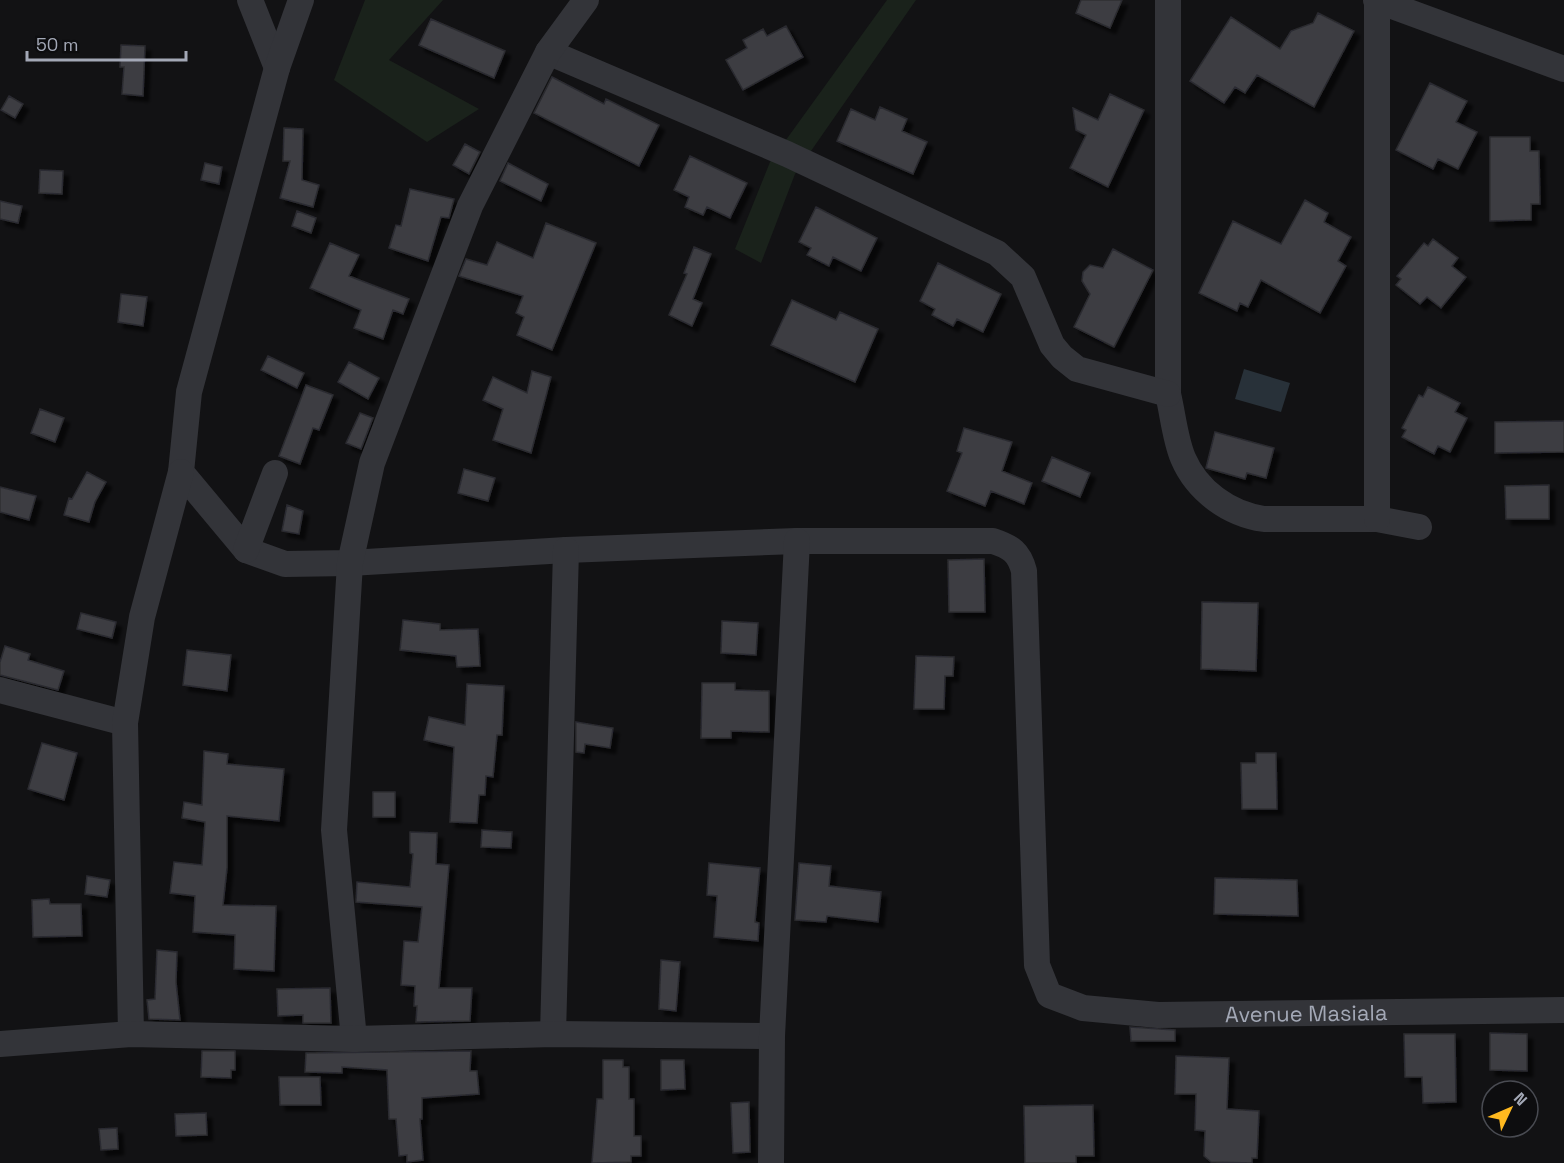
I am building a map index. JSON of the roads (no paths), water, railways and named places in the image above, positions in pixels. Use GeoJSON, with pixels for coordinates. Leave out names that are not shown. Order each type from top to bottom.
{"type":"FeatureCollection","features":[{"type":"Feature","properties":{"kind":"street"},"geometry":{"type":"LineString","coordinates":[[250,0],[277,68]]}},
{"type":"Feature","properties":{"kind":"street"},"geometry":{"type":"LineString","coordinates":[[131,1034],[125,723],[142,616],[181,472],[189,392],[277,68],[301,0]]}},
{"type":"Feature","properties":{"kind":"street"},"geometry":{"type":"LineString","coordinates":[[354,1039],[334,830],[350,563],[372,463],[470,206],[548,52],[586,0]]}},
{"type":"Feature","properties":{"kind":"street"},"geometry":{"type":"LineString","coordinates":[[1168,0],[1168,394],[1183,457],[1195,477],[1224,506],[1242,515],[1264,519],[1377,519],[1419,527]]}},
{"type":"Feature","properties":{"kind":"street"},"geometry":{"type":"LineString","coordinates":[[1377,519],[1377,0],[1564,69]]}},
{"type":"Feature","properties":{"kind":"street"},"geometry":{"type":"LineString","coordinates":[[548,52],[787,154],[997,253],[1023,277],[1052,345],[1062,357],[1077,369],[1168,394]]}},
{"type":"Feature","properties":{"kind":"street"},"geometry":{"type":"LineString","coordinates":[[181,472],[246,550],[285,564],[350,563],[566,550],[797,541],[772,1036],[771,1163]]}},
{"type":"Feature","properties":{"kind":"street"},"geometry":{"type":"LineString","coordinates":[[246,550],[275,472]]}},
{"type":"Feature","properties":{"kind":"street","name":"Avenue Masiala"},"geometry":{"type":"LineString","coordinates":[[797,541],[993,541],[1010,546],[1020,558],[1024,572],[1037,965],[1049,995],[1083,1008],[1158,1016],[1564,1010]]}},
{"type":"Feature","properties":{"kind":"street"},"geometry":{"type":"LineString","coordinates":[[553,1035],[566,550]]}},
{"type":"Feature","properties":{"kind":"street"},"geometry":{"type":"LineString","coordinates":[[0,690],[125,723]]}},
{"type":"Feature","properties":{"kind":"street"},"geometry":{"type":"LineString","coordinates":[[0,1044],[29,1044],[131,1034],[354,1039],[553,1035],[772,1036]]}}]}
